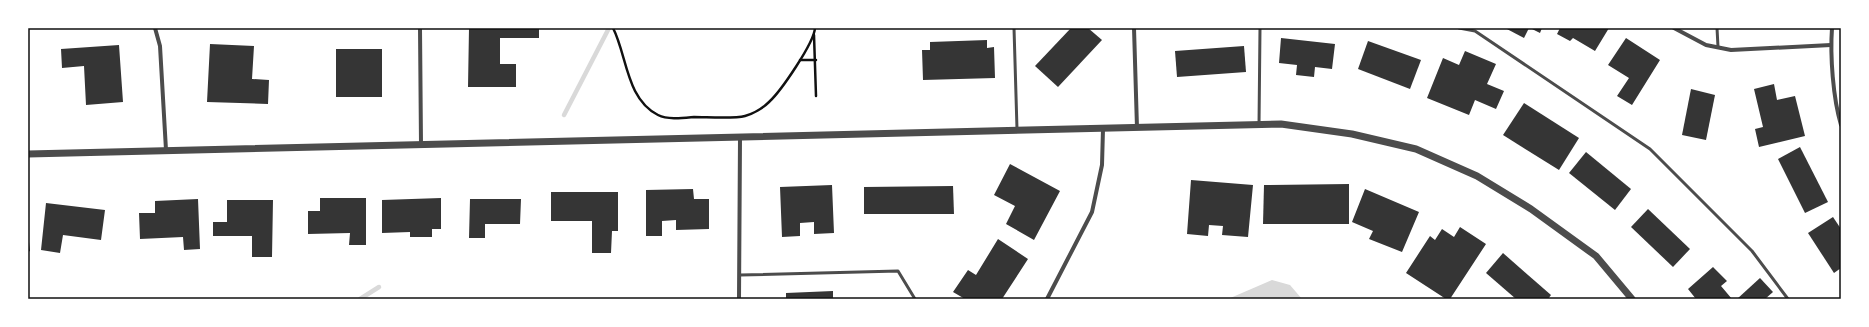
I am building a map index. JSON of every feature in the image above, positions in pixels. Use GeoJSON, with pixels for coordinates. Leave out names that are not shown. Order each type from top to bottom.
{"type":"FeatureCollection","features":[{"type":"Feature","properties":{"kind":"street"},"geometry":{"type":"LineString","coordinates":[[155,28],[160,46],[166,150]]}},
{"type":"Feature","properties":{"kind":"street"},"geometry":{"type":"LineString","coordinates":[[420,28],[421,145]]}},
{"type":"Feature","properties":{"kind":"street"},"geometry":{"type":"LineString","coordinates":[[1134,28],[1137,128]]}},
{"type":"Feature","properties":{"kind":"street"},"geometry":{"type":"LineString","coordinates":[[1674,28],[1706,45],[1731,50],[1831,45]]}},
{"type":"Feature","properties":{"kind":"street"},"geometry":{"type":"LineString","coordinates":[[1832,28],[1831,45],[1838,113],[1841,124]]}},
{"type":"Feature","properties":{"kind":"street"},"geometry":{"type":"LineString","coordinates":[[28,154],[1281,124],[1352,134],[1409,147],[1477,176],[1531,209],[1596,256],[1632,299]]}},
{"type":"Feature","properties":{"kind":"street"},"geometry":{"type":"LineString","coordinates":[[1047,299],[1092,212],[1102,165],[1103,129]]}},
{"type":"Feature","properties":{"kind":"street"},"geometry":{"type":"LineString","coordinates":[[739,299],[740,138]]}},
{"type":"Feature","properties":{"kind":"lane"},"geometry":{"type":"LineString","coordinates":[[1014,28],[1017,131]]}},
{"type":"Feature","properties":{"kind":"lane"},"geometry":{"type":"LineString","coordinates":[[1259,125],[1260,28]]}},
{"type":"Feature","properties":{"kind":"lane"},"geometry":{"type":"LineString","coordinates":[[1459,28],[1476,31],[1650,149],[1752,251],[1788,299]]}},
{"type":"Feature","properties":{"kind":"lane"},"geometry":{"type":"LineString","coordinates":[[1718,28],[1718,47]]}},
{"type":"Feature","properties":{"kind":"lane"},"geometry":{"type":"LineString","coordinates":[[740,275],[898,271],[915,299]]}},
{"type":"Feature","properties":{"kind":"path"},"geometry":{"type":"LineString","coordinates":[[613,28],[634,89],[642,103],[658,115],[672,118],[745,116],[769,102],[800,60],[814,34]]}},
{"type":"Feature","properties":{"kind":"path"},"geometry":{"type":"LineString","coordinates":[[815,28],[816,96]]}},
{"type":"Feature","properties":{"kind":"path"},"geometry":{"type":"LineString","coordinates":[[800,60],[816,60]]}},
{"type":"Feature","properties":{"kind":"shaded area"},"geometry":{"type":"Polygon","coordinates":[[[1272,280],[1290,285],[1302,299],[1228,299],[1272,280]]]}},
{"type":"Feature","properties":{"kind":"building"},"geometry":{"type":"Polygon","coordinates":[[[469,28],[539,28],[539,38],[500,38],[500,64],[516,64],[516,87],[468,87],[469,28]]]}},
{"type":"Feature","properties":{"kind":"building"},"geometry":{"type":"Polygon","coordinates":[[[1071,28],[1088,28],[1102,40],[1058,87],[1035,66],[1071,28]]]}},
{"type":"Feature","properties":{"kind":"building"},"geometry":{"type":"Polygon","coordinates":[[[1505,28],[1529,28],[1524,38],[1505,28]]]}},
{"type":"Feature","properties":{"kind":"building"},"geometry":{"type":"Polygon","coordinates":[[[1530,28],[1542,28],[1540,33],[1530,28]]]}},
{"type":"Feature","properties":{"kind":"building"},"geometry":{"type":"Polygon","coordinates":[[[1560,28],[1609,28],[1595,51],[1573,38],[1570,41],[1557,34],[1560,28]]]}},
{"type":"Feature","properties":{"kind":"building"},"geometry":{"type":"Polygon","coordinates":[[[1281,38],[1335,44],[1332,69],[1315,67],[1314,77],[1296,75],[1297,65],[1279,63],[1281,38]]]}},
{"type":"Feature","properties":{"kind":"building"},"geometry":{"type":"Polygon","coordinates":[[[1626,38],[1660,60],[1632,105],[1617,96],[1629,78],[1608,65],[1626,38]]]}},
{"type":"Feature","properties":{"kind":"building"},"geometry":{"type":"Polygon","coordinates":[[[987,40],[987,48],[994,47],[995,78],[923,80],[922,50],[930,50],[930,42],[987,40]]]}},
{"type":"Feature","properties":{"kind":"building"},"geometry":{"type":"Polygon","coordinates":[[[1368,41],[1421,60],[1410,89],[1358,69],[1368,41]]]}},
{"type":"Feature","properties":{"kind":"building"},"geometry":{"type":"Polygon","coordinates":[[[210,44],[254,46],[252,79],[269,80],[268,104],[207,102],[210,44]]]}},
{"type":"Feature","properties":{"kind":"building"},"geometry":{"type":"Polygon","coordinates":[[[119,45],[123,102],[86,105],[84,66],[62,68],[61,49],[119,45]]]}},
{"type":"Feature","properties":{"kind":"building"},"geometry":{"type":"Polygon","coordinates":[[[1244,46],[1246,72],[1177,77],[1175,51],[1244,46]]]}},
{"type":"Feature","properties":{"kind":"building"},"geometry":{"type":"Polygon","coordinates":[[[336,49],[382,49],[382,97],[336,97],[336,49]]]}},
{"type":"Feature","properties":{"kind":"building"},"geometry":{"type":"Polygon","coordinates":[[[1465,51],[1496,64],[1487,84],[1504,91],[1496,109],[1475,100],[1469,115],[1427,98],[1443,58],[1459,65],[1465,51]]]}},
{"type":"Feature","properties":{"kind":"building"},"geometry":{"type":"Polygon","coordinates":[[[1774,84],[1777,100],[1795,96],[1805,136],[1759,147],[1755,129],[1763,127],[1754,89],[1774,84]]]}},
{"type":"Feature","properties":{"kind":"building"},"geometry":{"type":"Polygon","coordinates":[[[1691,89],[1715,95],[1706,140],[1682,135],[1691,89]]]}},
{"type":"Feature","properties":{"kind":"building"},"geometry":{"type":"Polygon","coordinates":[[[1524,103],[1579,138],[1559,170],[1503,135],[1524,103]]]}},
{"type":"Feature","properties":{"kind":"building"},"geometry":{"type":"Polygon","coordinates":[[[1800,147],[1828,202],[1805,213],[1778,159],[1800,147]]]}},
{"type":"Feature","properties":{"kind":"building"},"geometry":{"type":"Polygon","coordinates":[[[1586,152],[1631,189],[1615,210],[1569,173],[1586,152]]]}},
{"type":"Feature","properties":{"kind":"building"},"geometry":{"type":"Polygon","coordinates":[[[1010,164],[1060,191],[1034,240],[1006,224],[1015,206],[994,195],[1010,164]]]}},
{"type":"Feature","properties":{"kind":"building"},"geometry":{"type":"Polygon","coordinates":[[[1191,180],[1253,185],[1248,237],[1222,235],[1223,226],[1209,225],[1208,236],[1187,234],[1191,180]]]}},
{"type":"Feature","properties":{"kind":"building"},"geometry":{"type":"Polygon","coordinates":[[[1349,184],[1349,224],[1263,224],[1264,185],[1349,184]]]}},
{"type":"Feature","properties":{"kind":"building"},"geometry":{"type":"Polygon","coordinates":[[[832,185],[834,233],[814,234],[814,222],[800,223],[800,236],[782,237],[780,187],[832,185]]]}},
{"type":"Feature","properties":{"kind":"building"},"geometry":{"type":"Polygon","coordinates":[[[953,186],[954,214],[864,214],[864,187],[953,186]]]}},
{"type":"Feature","properties":{"kind":"building"},"geometry":{"type":"Polygon","coordinates":[[[693,189],[694,199],[709,199],[709,229],[676,230],[676,220],[662,221],[662,236],[646,236],[646,190],[693,189]]]}},
{"type":"Feature","properties":{"kind":"building"},"geometry":{"type":"Polygon","coordinates":[[[1365,189],[1419,212],[1402,252],[1369,239],[1373,231],[1352,222],[1365,189]]]}},
{"type":"Feature","properties":{"kind":"building"},"geometry":{"type":"Polygon","coordinates":[[[551,192],[618,192],[618,231],[612,231],[611,253],[592,253],[592,221],[551,221],[551,192]]]}},
{"type":"Feature","properties":{"kind":"building"},"geometry":{"type":"Polygon","coordinates":[[[320,198],[366,198],[366,245],[349,245],[350,233],[308,234],[308,211],[320,211],[320,198]]]}},
{"type":"Feature","properties":{"kind":"building"},"geometry":{"type":"Polygon","coordinates":[[[441,198],[441,229],[432,229],[432,237],[410,237],[410,232],[382,233],[382,200],[441,198]]]}},
{"type":"Feature","properties":{"kind":"building"},"geometry":{"type":"Polygon","coordinates":[[[198,199],[200,249],[184,250],[183,237],[140,239],[139,213],[155,213],[155,201],[198,199]]]}},
{"type":"Feature","properties":{"kind":"building"},"geometry":{"type":"Polygon","coordinates":[[[470,199],[521,199],[520,224],[485,224],[485,238],[469,238],[470,199]]]}},
{"type":"Feature","properties":{"kind":"building"},"geometry":{"type":"Polygon","coordinates":[[[227,200],[273,200],[272,257],[252,257],[252,236],[213,236],[213,222],[227,222],[227,200]]]}},
{"type":"Feature","properties":{"kind":"building"},"geometry":{"type":"Polygon","coordinates":[[[46,203],[105,210],[101,240],[63,235],[60,253],[41,250],[46,203]]]}},
{"type":"Feature","properties":{"kind":"building"},"geometry":{"type":"Polygon","coordinates":[[[1648,209],[1690,249],[1673,267],[1631,227],[1648,209]]]}},
{"type":"Feature","properties":{"kind":"building"},"geometry":{"type":"Polygon","coordinates":[[[1833,217],[1841,229],[1841,268],[1834,273],[1808,233],[1833,217]]]}},
{"type":"Feature","properties":{"kind":"building"},"geometry":{"type":"Polygon","coordinates":[[[1460,227],[1486,244],[1450,299],[1446,299],[1406,273],[1430,236],[1435,240],[1442,229],[1454,237],[1460,227]]]}},
{"type":"Feature","properties":{"kind":"building"},"geometry":{"type":"Polygon","coordinates":[[[28,233],[30,251],[28,252],[28,233]]]}},
{"type":"Feature","properties":{"kind":"building"},"geometry":{"type":"Polygon","coordinates":[[[998,239],[1028,259],[1002,299],[965,299],[953,292],[968,270],[976,275],[998,239]]]}},
{"type":"Feature","properties":{"kind":"building"},"geometry":{"type":"Polygon","coordinates":[[[1503,253],[1551,295],[1548,299],[1516,299],[1486,273],[1503,253]]]}},
{"type":"Feature","properties":{"kind":"building"},"geometry":{"type":"Polygon","coordinates":[[[1713,267],[1727,281],[1721,286],[1732,299],[1696,299],[1688,289],[1713,267]]]}},
{"type":"Feature","properties":{"kind":"building"},"geometry":{"type":"Polygon","coordinates":[[[1760,278],[1773,292],[1765,299],[1737,299],[1760,278]]]}},
{"type":"Feature","properties":{"kind":"building"},"geometry":{"type":"Polygon","coordinates":[[[833,291],[833,299],[786,299],[786,293],[833,291]]]}},
{"type":"Feature","properties":{"kind":"waterway"},"geometry":{"type":"LineString","coordinates":[[564,115],[609,28]]}},
{"type":"Feature","properties":{"kind":"waterway"},"geometry":{"type":"LineString","coordinates":[[360,299],[379,287]]}}]}
